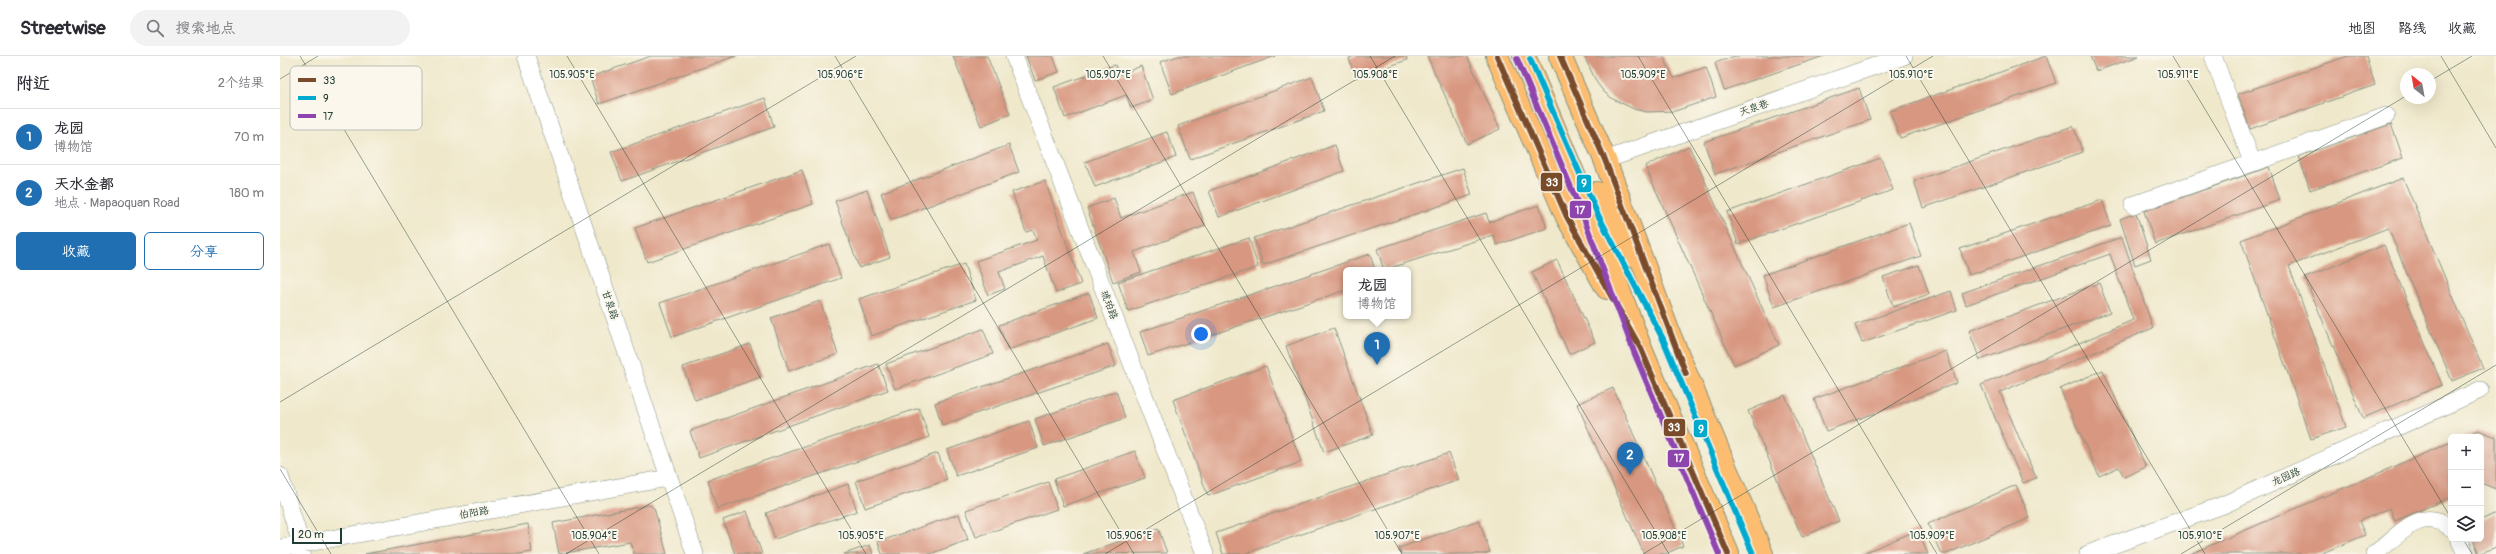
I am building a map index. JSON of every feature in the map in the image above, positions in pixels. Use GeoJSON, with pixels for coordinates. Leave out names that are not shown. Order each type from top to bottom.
{"type":"FeatureCollection","features":[{"type":"Feature","properties":{"kind":"main road"},"geometry":{"type":"LineString","coordinates":[[1497,56],[1567,217],[1641,349]]}},
{"type":"Feature","properties":{"kind":"main road"},"geometry":{"type":"LineString","coordinates":[[1524,56],[1597,211],[1670,336]]}},
{"type":"Feature","properties":{"kind":"main road"},"geometry":{"type":"LineString","coordinates":[[1537,56],[1597,211],[1641,349],[1728,554]]}},
{"type":"Feature","properties":{"kind":"main road"},"geometry":{"type":"LineString","coordinates":[[1560,56],[1605,160],[1670,336],[1762,554]]}},
{"type":"Feature","properties":{"kind":"street","name":"甘泉路"},"geometry":{"type":"LineString","coordinates":[[526,56],[695,554]]}},
{"type":"Feature","properties":{"kind":"street","name":"琥珀路"},"geometry":{"type":"LineString","coordinates":[[1014,56],[1205,554]]}},
{"type":"Feature","properties":{"kind":"street","name":"天泉巷"},"geometry":{"type":"LineString","coordinates":[[1605,160],[1904,56]]}},
{"type":"Feature","properties":{"kind":"street"},"geometry":{"type":"LineString","coordinates":[[2213,56],[2252,162]]}},
{"type":"Feature","properties":{"kind":"street"},"geometry":{"type":"LineString","coordinates":[[2133,205],[2386,116]]}},
{"type":"Feature","properties":{"kind":"street","name":"龙园路"},"geometry":{"type":"LineString","coordinates":[[2088,554],[2223,505],[2480,390]]}},
{"type":"Feature","properties":{"kind":"street"},"geometry":{"type":"LineString","coordinates":[[280,476],[302,549]]}},
{"type":"Feature","properties":{"kind":"street","name":"伯阳路"},"geometry":{"type":"LineString","coordinates":[[280,548],[302,549],[668,478]]}},
{"type":"Feature","properties":{"kind":"street"},"geometry":{"type":"LineString","coordinates":[[2374,554],[2416,521],[2439,520],[2448,526]]}},
{"type":"Feature","properties":{"kind":"street"},"geometry":{"type":"LineString","coordinates":[[2461,542],[2466,554]]}},
{"type":"Feature","properties":{"kind":"building"},"geometry":{"type":"Polygon","coordinates":[[[651,56],[736,56],[599,104],[590,77],[651,56]]]}},
{"type":"Feature","properties":{"kind":"building"},"geometry":{"type":"Polygon","coordinates":[[[953,56],[987,56],[1010,114],[981,126],[953,56]]]}},
{"type":"Feature","properties":{"kind":"building"},"geometry":{"type":"Polygon","coordinates":[[[1026,56],[1053,56],[1059,72],[1035,80],[1026,56]]]}},
{"type":"Feature","properties":{"kind":"building"},"geometry":{"type":"Polygon","coordinates":[[[1178,56],[1275,56],[1172,94],[1160,62],[1178,56]]]}},
{"type":"Feature","properties":{"kind":"building"},"geometry":{"type":"Polygon","coordinates":[[[1355,56],[1406,56],[1407,60],[1355,78],[1349,58],[1355,56]]]}},
{"type":"Feature","properties":{"kind":"building"},"geometry":{"type":"Polygon","coordinates":[[[1427,56],[1467,56],[1500,129],[1467,144],[1427,56]]]}},
{"type":"Feature","properties":{"kind":"building"},"geometry":{"type":"Polygon","coordinates":[[[1584,56],[1663,56],[1674,78],[1706,67],[1716,97],[1675,111],[1647,112],[1634,109],[1613,99],[1604,92],[1597,83],[1584,56]]]}},
{"type":"Feature","properties":{"kind":"building"},"geometry":{"type":"Polygon","coordinates":[[[1735,56],[1824,56],[1724,90],[1715,63],[1735,56]]]}},
{"type":"Feature","properties":{"kind":"building"},"geometry":{"type":"Polygon","coordinates":[[[2046,56],[2056,83],[1900,138],[1890,111],[2046,56]]]}},
{"type":"Feature","properties":{"kind":"building"},"geometry":{"type":"Polygon","coordinates":[[[2090,56],[2139,56],[2096,71],[2090,56]]]}},
{"type":"Feature","properties":{"kind":"building"},"geometry":{"type":"Polygon","coordinates":[[[2348,56],[2366,56],[2375,85],[2250,129],[2238,94],[2348,56]]]}},
{"type":"Feature","properties":{"kind":"building"},"geometry":{"type":"Polygon","coordinates":[[[1115,65],[1119,75],[1141,66],[1153,100],[1131,108],[1126,95],[1065,118],[1054,87],[1115,65]]]}},
{"type":"Feature","properties":{"kind":"building"},"geometry":{"type":"Polygon","coordinates":[[[1312,77],[1324,111],[1190,159],[1178,126],[1312,77]]]}},
{"type":"Feature","properties":{"kind":"building"},"geometry":{"type":"Polygon","coordinates":[[[1859,88],[1870,120],[1715,174],[1704,142],[1859,88]]]}},
{"type":"Feature","properties":{"kind":"building"},"geometry":{"type":"Polygon","coordinates":[[[765,98],[774,127],[622,181],[611,152],[765,98]]]}},
{"type":"Feature","properties":{"kind":"building"},"geometry":{"type":"Polygon","coordinates":[[[2391,124],[2403,158],[2310,190],[2299,156],[2391,124]]]}},
{"type":"Feature","properties":{"kind":"building"},"geometry":{"type":"Polygon","coordinates":[[[2073,126],[2083,152],[1923,208],[1914,181],[2073,126]]]}},
{"type":"Feature","properties":{"kind":"building"},"geometry":{"type":"Polygon","coordinates":[[[1167,132],[1176,157],[1095,187],[1085,162],[1167,132]]]}},
{"type":"Feature","properties":{"kind":"building"},"geometry":{"type":"Polygon","coordinates":[[[1009,145],[1019,172],[891,220],[881,193],[1009,145]]]}},
{"type":"Feature","properties":{"kind":"building"},"geometry":{"type":"Polygon","coordinates":[[[1335,145],[1344,171],[1219,217],[1209,191],[1335,145]]]}},
{"type":"Feature","properties":{"kind":"building"},"geometry":{"type":"Polygon","coordinates":[[[1689,146],[1779,345],[1734,365],[1645,166],[1689,146]]]}},
{"type":"Feature","properties":{"kind":"building"},"geometry":{"type":"Polygon","coordinates":[[[1881,158],[1893,190],[1738,244],[1727,212],[1881,158]]]}},
{"type":"Feature","properties":{"kind":"building"},"geometry":{"type":"Polygon","coordinates":[[[2269,167],[2280,200],[2155,244],[2144,211],[2269,167]]]}},
{"type":"Feature","properties":{"kind":"building"},"geometry":{"type":"Polygon","coordinates":[[[1463,168],[1472,195],[1263,265],[1254,238],[1463,168]]]}},
{"type":"Feature","properties":{"kind":"building"},"geometry":{"type":"Polygon","coordinates":[[[802,170],[813,204],[647,262],[635,228],[802,170]]]}},
{"type":"Feature","properties":{"kind":"building"},"geometry":{"type":"Polygon","coordinates":[[[2403,178],[2483,368],[2452,381],[2388,228],[2289,266],[2346,427],[2311,439],[2241,240],[2403,178]]]}},
{"type":"Feature","properties":{"kind":"building"},"geometry":{"type":"Polygon","coordinates":[[[1045,181],[1081,284],[1056,293],[1043,256],[999,272],[1005,289],[988,295],[976,261],[1037,240],[1033,230],[1026,232],[1012,192],[1045,181]]]}},
{"type":"Feature","properties":{"kind":"building"},"geometry":{"type":"Polygon","coordinates":[[[867,190],[890,257],[859,268],[835,201],[867,190]]]}},
{"type":"Feature","properties":{"kind":"building"},"geometry":{"type":"Polygon","coordinates":[[[1193,192],[1205,226],[1134,252],[1141,272],[1113,282],[1087,208],[1114,198],[1121,218],[1193,192]]]}},
{"type":"Feature","properties":{"kind":"building"},"geometry":{"type":"Polygon","coordinates":[[[2102,200],[2111,226],[1969,275],[1960,249],[2102,200]]]}},
{"type":"Feature","properties":{"kind":"building"},"geometry":{"type":"Polygon","coordinates":[[[1539,205],[1547,228],[1497,245],[1493,235],[1393,267],[1383,267],[1377,249],[1486,213],[1489,222],[1539,205]]]}},
{"type":"Feature","properties":{"kind":"building"},"geometry":{"type":"Polygon","coordinates":[[[2136,213],[2151,259],[2135,265],[2120,219],[2136,213]]]}},
{"type":"Feature","properties":{"kind":"building"},"geometry":{"type":"Polygon","coordinates":[[[1909,223],[1921,256],[1774,307],[1763,275],[1909,223]]]}},
{"type":"Feature","properties":{"kind":"building"},"geometry":{"type":"Polygon","coordinates":[[[2122,237],[2153,328],[2000,392],[2036,478],[2023,483],[1981,385],[2133,320],[2110,254],[1966,305],[1962,293],[2122,237]]]}},
{"type":"Feature","properties":{"kind":"building"},"geometry":{"type":"Polygon","coordinates":[[[1249,238],[1258,267],[1128,311],[1118,282],[1249,238]]]}},
{"type":"Feature","properties":{"kind":"building"},"geometry":{"type":"Polygon","coordinates":[[[829,244],[841,278],[672,337],[660,303],[829,244]]]}},
{"type":"Feature","properties":{"kind":"building"},"geometry":{"type":"Polygon","coordinates":[[[2384,245],[2442,385],[2363,418],[2305,278],[2384,245]]]}},
{"type":"Feature","properties":{"kind":"building"},"geometry":{"type":"Polygon","coordinates":[[[1370,254],[1374,267],[1343,267],[1343,291],[1148,356],[1140,332],[1370,254]]]}},
{"type":"Feature","properties":{"kind":"building"},"geometry":{"type":"Polygon","coordinates":[[[1557,260],[1595,342],[1569,354],[1532,272],[1557,260]]]}},
{"type":"Feature","properties":{"kind":"building"},"geometry":{"type":"Polygon","coordinates":[[[964,264],[976,300],[871,336],[859,299],[964,264]]]}},
{"type":"Feature","properties":{"kind":"building"},"geometry":{"type":"Polygon","coordinates":[[[1919,265],[1929,294],[1893,307],[1883,277],[1919,265]]]}},
{"type":"Feature","properties":{"kind":"building"},"geometry":{"type":"Polygon","coordinates":[[[2099,283],[2110,312],[1980,360],[1969,331],[2099,283]]]}},
{"type":"Feature","properties":{"kind":"building"},"geometry":{"type":"Polygon","coordinates":[[[1951,291],[1957,310],[1862,343],[1855,325],[1951,291]]]}},
{"type":"Feature","properties":{"kind":"building"},"geometry":{"type":"Polygon","coordinates":[[[1089,293],[1098,318],[1008,350],[999,325],[1089,293]]]}},
{"type":"Feature","properties":{"kind":"building"},"geometry":{"type":"Polygon","coordinates":[[[820,301],[838,354],[789,371],[771,318],[820,301]]]}},
{"type":"Feature","properties":{"kind":"building"},"geometry":{"type":"Polygon","coordinates":[[[1334,328],[1373,435],[1324,452],[1286,346],[1334,328]]]}},
{"type":"Feature","properties":{"kind":"building"},"geometry":{"type":"Polygon","coordinates":[[[983,329],[993,354],[895,389],[886,364],[983,329]]]}},
{"type":"Feature","properties":{"kind":"building"},"geometry":{"type":"Polygon","coordinates":[[[750,344],[761,377],[695,400],[683,367],[750,344]]]}},
{"type":"Feature","properties":{"kind":"building"},"geometry":{"type":"Polygon","coordinates":[[[1108,344],[1116,366],[942,425],[935,403],[1108,344]]]}},
{"type":"Feature","properties":{"kind":"building"},"geometry":{"type":"Polygon","coordinates":[[[1946,351],[1957,383],[1826,431],[1814,399],[1946,351]]]}},
{"type":"Feature","properties":{"kind":"building"},"geometry":{"type":"Polygon","coordinates":[[[878,364],[888,390],[699,458],[690,431],[878,364]]]}},
{"type":"Feature","properties":{"kind":"building"},"geometry":{"type":"Polygon","coordinates":[[[1266,366],[1301,462],[1208,496],[1173,400],[1266,366]]]}},
{"type":"Feature","properties":{"kind":"building"},"geometry":{"type":"Polygon","coordinates":[[[2103,370],[2146,467],[2124,477],[2119,467],[2099,476],[2060,389],[2103,370]]]}},
{"type":"Feature","properties":{"kind":"building"},"geometry":{"type":"Polygon","coordinates":[[[1613,388],[1683,546],[1665,554],[1644,554],[1577,404],[1613,388]]]}},
{"type":"Feature","properties":{"kind":"building"},"geometry":{"type":"Polygon","coordinates":[[[1116,391],[1125,418],[1044,446],[1035,419],[1116,391]]]}},
{"type":"Feature","properties":{"kind":"building"},"geometry":{"type":"Polygon","coordinates":[[[1785,395],[1839,521],[1802,537],[1748,411],[1785,395]]]}},
{"type":"Feature","properties":{"kind":"building"},"geometry":{"type":"Polygon","coordinates":[[[919,408],[929,437],[717,509],[708,480],[919,408]]]}},
{"type":"Feature","properties":{"kind":"building"},"geometry":{"type":"Polygon","coordinates":[[[1029,421],[1038,448],[956,476],[947,450],[1029,421]]]}},
{"type":"Feature","properties":{"kind":"building"},"geometry":{"type":"Polygon","coordinates":[[[2478,430],[2496,437],[2496,489],[2484,484],[2484,434],[2469,434],[2478,430]]]}},
{"type":"Feature","properties":{"kind":"building"},"geometry":{"type":"Polygon","coordinates":[[[2448,443],[2448,498],[2395,521],[2390,508],[2359,521],[2365,535],[2320,554],[2190,554],[2448,443]]]}},
{"type":"Feature","properties":{"kind":"building"},"geometry":{"type":"Polygon","coordinates":[[[1135,451],[1145,478],[1063,506],[1054,479],[1135,451]]]}},
{"type":"Feature","properties":{"kind":"building"},"geometry":{"type":"Polygon","coordinates":[[[938,453],[947,480],[865,508],[856,481],[938,453]]]}},
{"type":"Feature","properties":{"kind":"building"},"geometry":{"type":"Polygon","coordinates":[[[1449,453],[1459,480],[1244,554],[1223,554],[1216,533],[1449,453]]]}},
{"type":"Feature","properties":{"kind":"building"},"geometry":{"type":"Polygon","coordinates":[[[1048,482],[1057,509],[976,537],[966,510],[1048,482]]]}},
{"type":"Feature","properties":{"kind":"building"},"geometry":{"type":"Polygon","coordinates":[[[848,484],[857,511],[775,539],[766,513],[848,484]]]}},
{"type":"Feature","properties":{"kind":"building"},"geometry":{"type":"Polygon","coordinates":[[[2016,485],[2030,518],[1946,554],[1941,554],[1928,524],[2016,485]]]}},
{"type":"Feature","properties":{"kind":"building"},"geometry":{"type":"Polygon","coordinates":[[[650,505],[654,508],[667,554],[634,554],[630,542],[559,554],[553,523],[650,505]]]}},
{"type":"Feature","properties":{"kind":"building"},"geometry":{"type":"Polygon","coordinates":[[[747,511],[762,554],[735,554],[723,520],[747,511]]]}},
{"type":"Feature","properties":{"kind":"building"},"geometry":{"type":"Polygon","coordinates":[[[2496,513],[2496,547],[2479,554],[2474,542],[2484,542],[2484,519],[2496,513]]]}},
{"type":"Feature","properties":{"kind":"building"},"geometry":{"type":"Polygon","coordinates":[[[959,514],[968,540],[930,554],[882,554],[878,542],[959,514]]]}},
{"type":"Feature","properties":{"kind":"building"},"geometry":{"type":"Polygon","coordinates":[[[1479,520],[1490,552],[1484,554],[1401,554],[1399,548],[1479,520]]]}},
{"type":"Feature","properties":{"kind":"building"},"geometry":{"type":"Polygon","coordinates":[[[528,524],[532,552],[519,554],[365,554],[528,524]]]}},
{"type":"Feature","properties":{"kind":"building"},"geometry":{"type":"Polygon","coordinates":[[[1158,528],[1167,553],[1083,554],[1158,528]]]}},
{"type":"Feature","properties":{"kind":"building"},"geometry":{"type":"Polygon","coordinates":[[[1918,530],[1928,554],[1861,554],[1918,530]]]}},
{"type":"Feature","properties":{"kind":"building"},"geometry":{"type":"Polygon","coordinates":[[[870,545],[873,554],[844,554],[870,545]]]}},
{"type":"Feature","properties":{"kind":"transit line","name":"33"},"geometry":{"type":"LineString","coordinates":[[1497,56],[1567,217],[1641,349],[1728,554]]}},
{"type":"Feature","properties":{"kind":"transit line","name":"33"},"geometry":{"type":"LineString","coordinates":[[1560,56],[1605,160],[1686,374]]}},
{"type":"Feature","properties":{"kind":"transit line","name":"17"},"geometry":{"type":"LineString","coordinates":[[1517,59],[1583,216],[1634,352],[1719,554]]}},
{"type":"Feature","properties":{"kind":"transit line","name":"9"},"geometry":{"type":"LineString","coordinates":[[1530,59],[1597,213],[1663,339],[1753,554]]}},
{"type":"Feature","properties":{"kind":"place","name":"龙园"},"geometry":{"type":"Point","coordinates":[1377,365]}},
{"type":"Feature","properties":{"kind":"place","name":"天水金都"},"geometry":{"type":"Point","coordinates":[1630,475]}}]}
